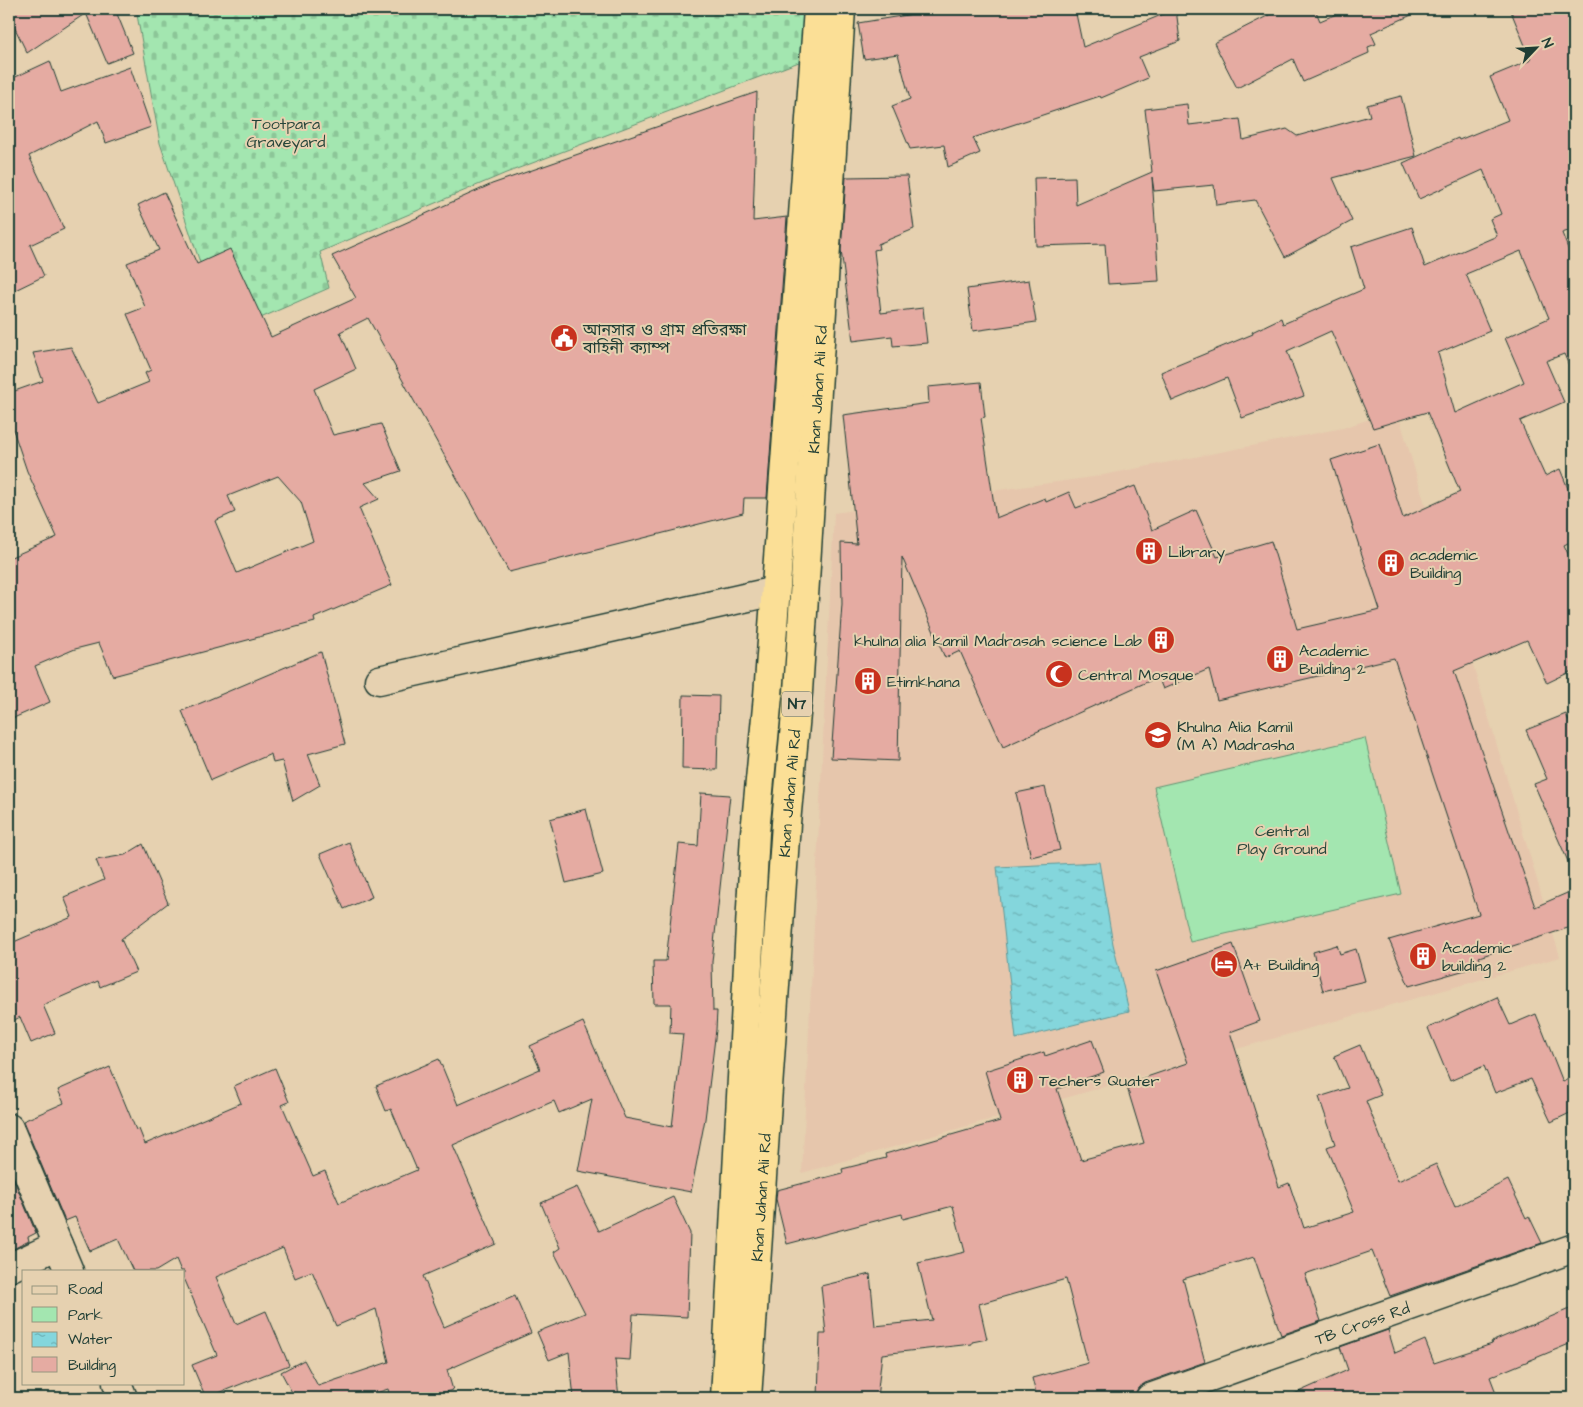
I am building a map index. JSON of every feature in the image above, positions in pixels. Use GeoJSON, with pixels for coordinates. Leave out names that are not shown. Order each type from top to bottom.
{"type":"FeatureCollection","features":[{"type":"Feature","properties":{"kind":"highway","name":"Khan Jahan Ali Rd"},"geometry":{"type":"LineString","coordinates":[[725,1398],[755,833],[818,9]]}},
{"type":"Feature","properties":{"kind":"highway","name":"Khan Jahan Ali Rd"},"geometry":{"type":"LineString","coordinates":[[747,1398],[786,823],[798,692],[841,9]]}},
{"type":"Feature","properties":{"kind":"street"},"geometry":{"type":"LineString","coordinates":[[379,680],[775,591]]}},
{"type":"Feature","properties":{"kind":"street"},"geometry":{"type":"LineString","coordinates":[[9,1128],[69,1270]]}},
{"type":"Feature","properties":{"kind":"street"},"geometry":{"type":"LineString","coordinates":[[9,1268],[58,1245]]}},
{"type":"Feature","properties":{"kind":"street","name":"TB Cross Rd"},"geometry":{"type":"LineString","coordinates":[[1150,1398],[1574,1248]]}},
{"type":"Feature","properties":{"kind":"street"},"geometry":{"type":"LineString","coordinates":[[117,1384],[123,1398]]}},
{"type":"Feature","properties":{"kind":"shaded area","name":"Khulna Alia Kamil (M A) Madrasha"},"geometry":{"type":"Polygon","coordinates":[[[1397,410],[1560,957],[802,1173],[834,513],[1093,477],[1343,428],[1397,410]]]}},
{"type":"Feature","properties":{"kind":"green space","name":"Tootpara Graveyard"},"geometry":{"type":"Polygon","coordinates":[[[136,9],[814,9],[820,54],[506,173],[320,252],[329,288],[224,334],[160,143],[136,9]]]}},
{"type":"Feature","properties":{"kind":"green space","name":"Central Play Ground"},"geometry":{"type":"Polygon","coordinates":[[[1365,738],[1401,894],[1190,942],[1154,787],[1365,738]]]}},
{"type":"Feature","properties":{"kind":"water"},"geometry":{"type":"Polygon","coordinates":[[[1099,862],[1113,944],[1129,1011],[1016,1039],[997,867],[1099,862]]]}},
{"type":"Feature","properties":{"kind":"building"},"geometry":{"type":"Polygon","coordinates":[[[9,9],[115,9],[133,53],[107,63],[86,13],[27,53],[9,16],[9,9]]]}},
{"type":"Feature","properties":{"kind":"building"},"geometry":{"type":"Polygon","coordinates":[[[944,9],[1075,9],[1083,47],[1176,9],[1180,41],[1139,57],[1148,78],[1101,98],[1100,96],[973,138],[980,153],[948,167],[944,145],[910,149],[892,106],[910,99],[898,54],[864,59],[858,23],[944,9]]]}},
{"type":"Feature","properties":{"kind":"building"},"geometry":{"type":"Polygon","coordinates":[[[1281,9],[1315,9],[1320,21],[1348,9],[1425,9],[1371,33],[1376,44],[1368,47],[1369,53],[1303,82],[1293,59],[1237,88],[1214,43],[1281,9]]]}},
{"type":"Feature","properties":{"kind":"building"},"geometry":{"type":"Polygon","coordinates":[[[1510,9],[1574,9],[1574,229],[1562,233],[1574,264],[1574,377],[1564,354],[1546,361],[1564,402],[1520,421],[1545,476],[1560,469],[1574,503],[1574,540],[1564,545],[1574,567],[1574,670],[1547,683],[1527,640],[1454,671],[1535,907],[1574,890],[1574,926],[1479,957],[1483,965],[1409,986],[1389,940],[1479,914],[1394,658],[1217,700],[1209,669],[1163,689],[1158,677],[1003,747],[960,651],[945,658],[902,557],[898,761],[831,758],[842,604],[841,543],[857,544],[843,415],[929,403],[928,387],[981,382],[985,417],[981,418],[996,518],[1045,498],[1046,502],[1069,492],[1076,508],[1135,486],[1152,530],[1196,510],[1217,557],[1271,541],[1297,629],[1380,610],[1331,460],[1379,444],[1403,518],[1460,492],[1427,412],[1373,428],[1331,331],[1287,351],[1304,396],[1242,418],[1227,378],[1172,401],[1161,372],[1253,334],[1252,332],[1281,318],[1283,324],[1364,289],[1351,247],[1412,227],[1425,267],[1497,236],[1490,219],[1501,214],[1483,170],[1419,199],[1403,163],[1458,138],[1459,140],[1508,120],[1490,77],[1531,60],[1510,9]],[[1521,251],[1466,274],[1490,331],[1438,353],[1455,413],[1524,382],[1505,338],[1549,318],[1521,251]]]}},
{"type":"Feature","properties":{"kind":"building"},"geometry":{"type":"Polygon","coordinates":[[[50,61],[61,92],[130,67],[151,127],[106,143],[98,121],[29,156],[64,229],[30,245],[44,276],[9,293],[9,80],[50,61]]]}},
{"type":"Feature","properties":{"kind":"building"},"geometry":{"type":"Polygon","coordinates":[[[757,92],[753,221],[787,217],[767,498],[744,498],[743,513],[509,572],[368,318],[340,332],[356,369],[314,389],[333,435],[381,424],[401,471],[365,483],[379,499],[359,508],[392,585],[314,618],[315,622],[113,676],[99,643],[75,649],[35,666],[50,702],[9,720],[9,558],[57,537],[27,471],[9,418],[9,393],[43,381],[33,353],[71,347],[98,403],[149,382],[145,373],[151,370],[127,314],[145,307],[127,263],[159,250],[138,205],[164,192],[197,264],[230,249],[271,337],[356,298],[332,256],[492,184],[757,92]],[[278,476],[228,496],[235,512],[215,521],[237,573],[313,541],[301,502],[278,476]]]}},
{"type":"Feature","properties":{"kind":"building"},"geometry":{"type":"Polygon","coordinates":[[[1401,96],[1416,156],[1333,178],[1352,221],[1285,257],[1255,200],[1216,205],[1214,185],[1154,191],[1152,177],[1159,281],[1108,284],[1105,244],[1036,246],[1034,178],[1075,177],[1076,205],[1152,172],[1145,109],[1187,104],[1189,125],[1240,119],[1243,140],[1287,129],[1297,136],[1370,116],[1367,105],[1401,96]]]}},
{"type":"Feature","properties":{"kind":"building"},"geometry":{"type":"Polygon","coordinates":[[[907,176],[914,229],[878,244],[879,249],[874,250],[881,313],[923,308],[927,343],[893,346],[892,336],[853,341],[841,250],[846,177],[907,176]]]}},
{"type":"Feature","properties":{"kind":"building"},"geometry":{"type":"Polygon","coordinates":[[[1029,280],[1036,322],[973,331],[967,289],[1029,280]]]}},
{"type":"Feature","properties":{"kind":"building"},"geometry":{"type":"Polygon","coordinates":[[[321,652],[345,744],[308,754],[320,785],[293,801],[282,761],[273,763],[271,754],[211,780],[182,711],[321,652]]]}},
{"type":"Feature","properties":{"kind":"building"},"geometry":{"type":"Polygon","coordinates":[[[683,695],[719,696],[717,770],[682,769],[683,695]]]}},
{"type":"Feature","properties":{"kind":"building"},"geometry":{"type":"Polygon","coordinates":[[[1566,714],[1574,734],[1574,875],[1534,784],[1547,779],[1526,730],[1566,714]]]}},
{"type":"Feature","properties":{"kind":"building"},"geometry":{"type":"Polygon","coordinates":[[[1045,787],[1060,850],[1031,857],[1016,793],[1045,787]]]}},
{"type":"Feature","properties":{"kind":"building"},"geometry":{"type":"Polygon","coordinates":[[[701,793],[730,795],[712,962],[713,1011],[717,1011],[716,1030],[705,1119],[691,1192],[578,1171],[592,1099],[559,1113],[554,1101],[453,1145],[496,1244],[423,1276],[444,1327],[515,1296],[531,1333],[447,1370],[453,1390],[421,1398],[390,1398],[388,1389],[362,1398],[295,1398],[281,1372],[304,1360],[318,1386],[389,1362],[376,1309],[336,1326],[312,1271],[295,1278],[283,1248],[216,1277],[236,1324],[266,1311],[289,1365],[206,1398],[192,1365],[217,1355],[185,1280],[185,1270],[181,1270],[176,1259],[158,1270],[133,1270],[118,1239],[90,1251],[75,1217],[65,1221],[23,1121],[64,1103],[58,1090],[110,1067],[136,1130],[139,1129],[145,1144],[241,1103],[234,1086],[275,1068],[289,1102],[282,1105],[313,1176],[325,1171],[339,1203],[417,1170],[391,1109],[386,1111],[376,1086],[439,1059],[458,1105],[540,1069],[530,1046],[583,1022],[625,1118],[672,1127],[683,1034],[670,1033],[671,1004],[654,1004],[653,961],[666,961],[679,844],[698,846],[701,793]]]}},
{"type":"Feature","properties":{"kind":"building"},"geometry":{"type":"Polygon","coordinates":[[[586,809],[603,874],[566,883],[550,819],[586,809]]]}},
{"type":"Feature","properties":{"kind":"building"},"geometry":{"type":"Polygon","coordinates":[[[349,842],[372,897],[344,909],[320,854],[349,842]]]}},
{"type":"Feature","properties":{"kind":"building"},"geometry":{"type":"Polygon","coordinates":[[[143,844],[168,903],[121,939],[136,972],[100,987],[98,981],[43,1005],[55,1033],[31,1043],[20,1017],[9,1023],[9,944],[72,917],[64,897],[104,880],[96,860],[125,855],[143,844]]]}},
{"type":"Feature","properties":{"kind":"building"},"geometry":{"type":"Polygon","coordinates":[[[1233,944],[1260,1021],[1230,1032],[1279,1187],[1289,1183],[1304,1228],[1354,1212],[1327,1147],[1335,1144],[1319,1097],[1348,1088],[1334,1056],[1360,1045],[1381,1095],[1366,1101],[1398,1181],[1436,1164],[1455,1207],[1508,1180],[1526,1218],[1529,1216],[1542,1243],[1390,1296],[1372,1251],[1305,1274],[1321,1321],[1281,1335],[1254,1257],[1183,1279],[1205,1362],[1145,1383],[1138,1388],[1135,1394],[1120,1398],[1037,1398],[1032,1378],[1088,1363],[1066,1279],[979,1304],[987,1339],[972,1342],[972,1344],[882,1354],[877,1398],[818,1398],[820,1334],[826,1334],[821,1286],[870,1274],[875,1326],[932,1320],[918,1263],[965,1252],[953,1206],[903,1219],[902,1214],[787,1244],[776,1199],[777,1190],[843,1173],[842,1169],[886,1158],[885,1154],[1000,1121],[985,1071],[1044,1052],[1045,1056],[1092,1040],[1104,1072],[1057,1089],[1081,1160],[1144,1143],[1126,1084],[1188,1063],[1156,971],[1233,944]]]}},
{"type":"Feature","properties":{"kind":"building"},"geometry":{"type":"Polygon","coordinates":[[[1337,945],[1340,954],[1356,949],[1365,981],[1323,991],[1313,952],[1337,945]]]}},
{"type":"Feature","properties":{"kind":"building"},"geometry":{"type":"Polygon","coordinates":[[[1497,997],[1510,1025],[1536,1014],[1563,1082],[1574,1076],[1574,1111],[1551,1122],[1531,1079],[1495,1093],[1484,1066],[1450,1081],[1428,1028],[1497,997]]]}},
{"type":"Feature","properties":{"kind":"building"},"geometry":{"type":"Polygon","coordinates":[[[9,1168],[36,1233],[28,1237],[29,1241],[9,1251],[9,1168]]]}},
{"type":"Feature","properties":{"kind":"building"},"geometry":{"type":"Polygon","coordinates":[[[577,1187],[599,1231],[673,1197],[690,1233],[687,1317],[633,1314],[630,1360],[615,1359],[619,1398],[574,1398],[569,1352],[549,1360],[537,1332],[585,1313],[554,1252],[560,1248],[541,1203],[577,1187]]]}},
{"type":"Feature","properties":{"kind":"building"},"geometry":{"type":"Polygon","coordinates":[[[1574,1307],[1574,1342],[1490,1377],[1498,1398],[1285,1398],[1348,1370],[1340,1347],[1388,1330],[1395,1353],[1425,1340],[1434,1363],[1492,1344],[1491,1342],[1574,1307]]]}},
{"type":"Feature","properties":{"kind":"place","name":"আনসার ও গ্রাম প্রতিরক্ষা বাহিনী ক্যাম্প"},"geometry":{"type":"Point","coordinates":[564,338]}},
{"type":"Feature","properties":{"kind":"place","name":"Library"},"geometry":{"type":"Point","coordinates":[1149,551]}},
{"type":"Feature","properties":{"kind":"place","name":"academic Building"},"geometry":{"type":"Point","coordinates":[1391,563]}},
{"type":"Feature","properties":{"kind":"place","name":"khulna alia kamil Madrasah science Lab"},"geometry":{"type":"Point","coordinates":[1161,640]}},
{"type":"Feature","properties":{"kind":"place","name":"Academic Building 2"},"geometry":{"type":"Point","coordinates":[1280,659]}},
{"type":"Feature","properties":{"kind":"place","name":"Central Mosque"},"geometry":{"type":"Point","coordinates":[1059,674]}},
{"type":"Feature","properties":{"kind":"place","name":"Etimkhana"},"geometry":{"type":"Point","coordinates":[868,681]}},
{"type":"Feature","properties":{"kind":"place","name":"Khulna Alia Kamil (M A) Madrasha"},"geometry":{"type":"Point","coordinates":[1158,735]}},
{"type":"Feature","properties":{"kind":"place","name":"Academic building 2"},"geometry":{"type":"Point","coordinates":[1423,956]}},
{"type":"Feature","properties":{"kind":"place","name":"A+ Building"},"geometry":{"type":"Point","coordinates":[1224,964]}},
{"type":"Feature","properties":{"kind":"place","name":"Techers Quater"},"geometry":{"type":"Point","coordinates":[1020,1080]}}]}
